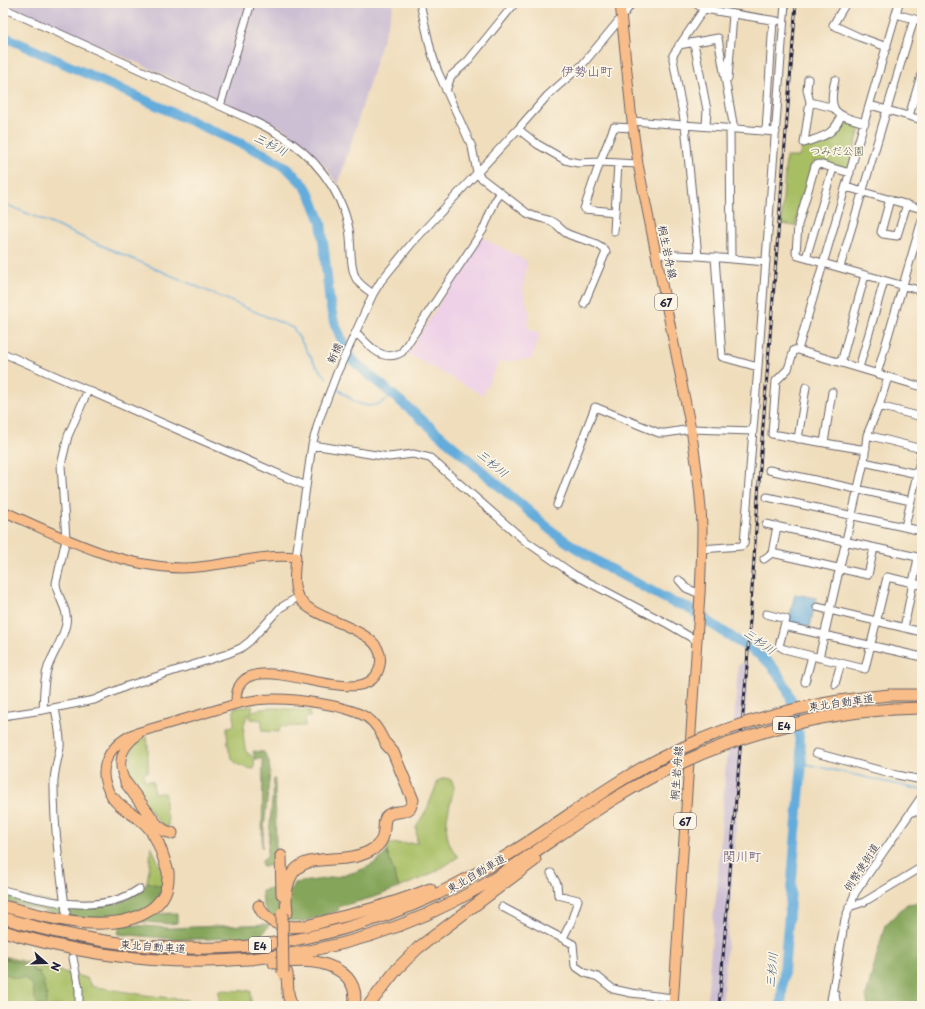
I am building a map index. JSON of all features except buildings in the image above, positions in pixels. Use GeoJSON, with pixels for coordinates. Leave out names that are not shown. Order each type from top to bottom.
{"type":"FeatureCollection","features":[{"type":"Feature","properties":{"kind":"highway","name":"東北自動車道"},"geometry":{"type":"LineString","coordinates":[[3,918],[74,936],[136,945],[172,948],[243,946],[277,943],[320,935],[386,915],[434,896],[504,857],[621,780],[645,766],[682,748],[730,728],[782,712],[837,701],[890,695],[922,695]]}},
{"type":"Feature","properties":{"kind":"highway","name":"東北自動車道"},"geometry":{"type":"LineString","coordinates":[[3,931],[70,949],[112,956],[174,962],[261,958],[322,948],[393,927],[439,908],[480,887],[600,808],[653,777],[729,742],[786,725],[838,714],[922,708]]}},
{"type":"Feature","properties":{"kind":"highway"},"geometry":{"type":"LineString","coordinates":[[384,805],[393,808],[400,808],[405,804],[407,797],[386,744]]}},
{"type":"Feature","properties":{"kind":"highway"},"geometry":{"type":"LineString","coordinates":[[284,912],[287,887],[292,874],[300,866],[306,862],[314,860],[347,858],[374,849],[382,840],[384,835],[384,820],[388,814],[404,812],[410,808],[413,800],[393,752],[386,744]]}},
{"type":"Feature","properties":{"kind":"highway"},"geometry":{"type":"LineString","coordinates":[[126,783],[157,825],[165,831],[172,833]]}},
{"type":"Feature","properties":{"kind":"highway"},"geometry":{"type":"LineString","coordinates":[[3,906],[50,918],[87,923],[108,923],[135,918],[144,914],[155,906],[165,894],[168,878],[156,838],[152,831],[141,820],[126,810],[113,798]]}},
{"type":"Feature","properties":{"kind":"highway"},"geometry":{"type":"LineString","coordinates":[[368,1006],[397,969],[418,948],[563,839],[600,808]]}},
{"type":"Feature","properties":{"kind":"highway"},"geometry":{"type":"LineString","coordinates":[[281,856],[284,912],[284,997],[286,1006]]}},
{"type":"Feature","properties":{"kind":"highway"},"geometry":{"type":"LineString","coordinates":[[259,906],[262,912],[273,922],[279,925],[299,926],[374,909],[411,897],[433,888],[484,862],[504,857]]}},
{"type":"Feature","properties":{"kind":"highway"},"geometry":{"type":"LineString","coordinates":[[155,960],[173,967],[196,968],[320,962],[344,973],[348,978],[355,993],[354,1006]]}},
{"type":"Feature","properties":{"kind":"highway"},"geometry":{"type":"LineString","coordinates":[[285,973],[291,1006]]}},
{"type":"Feature","properties":{"kind":"main road","name":"桐生岩舟線"},"geometry":{"type":"LineString","coordinates":[[620,3],[632,125],[638,164],[691,429],[700,495],[702,548],[700,598]]}},
{"type":"Feature","properties":{"kind":"main road"},"geometry":{"type":"LineString","coordinates":[[3,512],[110,556],[167,567],[201,567],[265,557],[296,556],[295,568],[298,597],[311,610],[361,634],[374,643],[378,648],[381,659],[378,672],[370,681],[356,686],[348,686],[264,673],[252,675],[240,683],[236,695],[236,704]]}},
{"type":"Feature","properties":{"kind":"main road","name":"67"},"geometry":{"type":"LineString","coordinates":[[697,639],[700,598]]}},
{"type":"Feature","properties":{"kind":"main road","name":"桐生岩舟線"},"geometry":{"type":"LineString","coordinates":[[673,1002],[697,639]]}},
{"type":"Feature","properties":{"kind":"main road"},"geometry":{"type":"LineString","coordinates":[[113,798],[106,785],[103,775],[107,758],[111,751],[124,738],[133,734],[236,704],[270,698],[324,704],[357,712],[366,717],[378,728],[386,744]]}},
{"type":"Feature","properties":{"kind":"main road"},"geometry":{"type":"LineString","coordinates":[[126,783],[122,775],[121,759],[129,742],[142,732]]}},
{"type":"Feature","properties":{"kind":"street"},"geometry":{"type":"LineString","coordinates":[[220,106],[251,3]]}},
{"type":"Feature","properties":{"kind":"street"},"geometry":{"type":"LineString","coordinates":[[420,3],[431,51],[446,92],[472,147],[477,172],[480,177],[527,213],[535,217],[549,220],[566,233],[603,248],[606,252],[584,304]]}},
{"type":"Feature","properties":{"kind":"street"},"geometry":{"type":"LineString","coordinates":[[446,92],[451,76],[467,62],[515,3]]}},
{"type":"Feature","properties":{"kind":"street","name":"新橋"},"geometry":{"type":"LineString","coordinates":[[296,556],[312,445],[322,409],[373,294],[401,255],[548,95],[582,65],[622,18],[632,3]]}},
{"type":"Feature","properties":{"kind":"street"},"geometry":{"type":"LineString","coordinates":[[695,3],[704,10],[784,22]]}},
{"type":"Feature","properties":{"kind":"street"},"geometry":{"type":"LineString","coordinates":[[698,256],[685,125],[673,55],[708,3]]}},
{"type":"Feature","properties":{"kind":"street"},"geometry":{"type":"LineString","coordinates":[[702,548],[741,546],[744,544],[785,3]]}},
{"type":"Feature","properties":{"kind":"street"},"geometry":{"type":"LineString","coordinates":[[846,3],[833,25],[859,37],[887,47]]}},
{"type":"Feature","properties":{"kind":"street"},"geometry":{"type":"LineString","coordinates":[[798,350],[899,3]]}},
{"type":"Feature","properties":{"kind":"street"},"geometry":{"type":"LineString","coordinates":[[3,8],[279,134],[303,152],[334,188],[349,229],[356,278],[373,294]]}},
{"type":"Feature","properties":{"kind":"street"},"geometry":{"type":"LineString","coordinates":[[727,88],[733,14]]}},
{"type":"Feature","properties":{"kind":"street"},"geometry":{"type":"LineString","coordinates":[[896,14],[922,21]]}},
{"type":"Feature","properties":{"kind":"street"},"geometry":{"type":"LineString","coordinates":[[840,268],[914,19]]}},
{"type":"Feature","properties":{"kind":"street"},"geometry":{"type":"LineString","coordinates":[[766,131],[773,20]]}},
{"type":"Feature","properties":{"kind":"street"},"geometry":{"type":"LineString","coordinates":[[680,45],[718,38],[727,88],[732,128],[731,260]]}},
{"type":"Feature","properties":{"kind":"street"},"geometry":{"type":"LineString","coordinates":[[694,43],[707,110],[706,126]]}},
{"type":"Feature","properties":{"kind":"street"},"geometry":{"type":"LineString","coordinates":[[909,116],[922,72]]}},
{"type":"Feature","properties":{"kind":"street"},"geometry":{"type":"LineString","coordinates":[[808,79],[807,90],[810,102],[804,143],[831,132],[837,126],[841,116]]}},
{"type":"Feature","properties":{"kind":"street"},"geometry":{"type":"LineString","coordinates":[[835,80],[832,94],[834,108],[841,116],[865,123]]}},
{"type":"Feature","properties":{"kind":"street"},"geometry":{"type":"LineString","coordinates":[[810,102],[834,108]]}},
{"type":"Feature","properties":{"kind":"street"},"geometry":{"type":"LineString","coordinates":[[870,105],[922,120]]}},
{"type":"Feature","properties":{"kind":"street"},"geometry":{"type":"LineString","coordinates":[[615,212],[584,210],[600,162],[614,127],[632,125],[685,125],[776,132]]}},
{"type":"Feature","properties":{"kind":"street"},"geometry":{"type":"LineString","coordinates":[[518,129],[537,144],[565,160],[578,163],[600,162],[638,164]]}},
{"type":"Feature","properties":{"kind":"street"},"geometry":{"type":"LineString","coordinates":[[614,231],[618,163]]}},
{"type":"Feature","properties":{"kind":"street"},"geometry":{"type":"LineString","coordinates":[[850,172],[819,164],[816,165],[798,225],[796,253],[798,256],[922,291]]}},
{"type":"Feature","properties":{"kind":"street"},"geometry":{"type":"LineString","coordinates":[[806,258],[832,168]]}},
{"type":"Feature","properties":{"kind":"street"},"geometry":{"type":"LineString","coordinates":[[846,187],[922,209]]}},
{"type":"Feature","properties":{"kind":"street"},"geometry":{"type":"LineString","coordinates":[[356,332],[370,348],[377,353],[390,356],[397,355],[402,352],[483,230],[495,201],[501,193]]}},
{"type":"Feature","properties":{"kind":"street"},"geometry":{"type":"LineString","coordinates":[[890,199],[881,232],[883,234],[897,236],[907,204]]}},
{"type":"Feature","properties":{"kind":"street"},"geometry":{"type":"LineString","coordinates":[[877,374],[922,220]]}},
{"type":"Feature","properties":{"kind":"street"},"geometry":{"type":"LineString","coordinates":[[657,254],[716,257],[731,260],[766,262]]}},
{"type":"Feature","properties":{"kind":"street"},"geometry":{"type":"LineString","coordinates":[[716,257],[722,357],[758,367]]}},
{"type":"Feature","properties":{"kind":"street"},"geometry":{"type":"LineString","coordinates":[[840,363],[866,276]]}},
{"type":"Feature","properties":{"kind":"street"},"geometry":{"type":"LineString","coordinates":[[859,368],[884,281]]}},
{"type":"Feature","properties":{"kind":"street"},"geometry":{"type":"LineString","coordinates":[[866,448],[860,449],[772,434],[776,381],[788,369],[794,350],[922,387]]}},
{"type":"Feature","properties":{"kind":"street"},"geometry":{"type":"LineString","coordinates":[[3,353],[306,486]]}},
{"type":"Feature","properties":{"kind":"street"},"geometry":{"type":"LineString","coordinates":[[820,658],[864,462],[867,436],[879,406],[888,377]]}},
{"type":"Feature","properties":{"kind":"street"},"geometry":{"type":"LineString","coordinates":[[798,439],[806,387]]}},
{"type":"Feature","properties":{"kind":"street"},"geometry":{"type":"LineString","coordinates":[[44,710],[45,679],[47,669],[66,625],[66,610],[56,583],[66,539],[62,465],[68,436],[88,390]]}},
{"type":"Feature","properties":{"kind":"street"},"geometry":{"type":"LineString","coordinates":[[824,443],[832,392]]}},
{"type":"Feature","properties":{"kind":"street"},"geometry":{"type":"LineString","coordinates":[[879,406],[922,417]]}},
{"type":"Feature","properties":{"kind":"street"},"geometry":{"type":"LineString","coordinates":[[557,505],[595,407],[659,433],[691,429],[753,431]]}},
{"type":"Feature","properties":{"kind":"street"},"geometry":{"type":"LineString","coordinates":[[867,436],[922,450],[905,527]]}},
{"type":"Feature","properties":{"kind":"street"},"geometry":{"type":"LineString","coordinates":[[312,445],[389,457],[413,454],[430,458],[541,553],[573,574],[697,639]]}},
{"type":"Feature","properties":{"kind":"street"},"geometry":{"type":"LineString","coordinates":[[864,462],[917,474]]}},
{"type":"Feature","properties":{"kind":"street"},"geometry":{"type":"LineString","coordinates":[[769,470],[911,501]]}},
{"type":"Feature","properties":{"kind":"street"},"geometry":{"type":"LineString","coordinates":[[767,497],[922,531]]}},
{"type":"Feature","properties":{"kind":"street"},"geometry":{"type":"LineString","coordinates":[[766,524],[920,558],[913,583],[904,628]]}},
{"type":"Feature","properties":{"kind":"street"},"geometry":{"type":"LineString","coordinates":[[764,559],[772,553],[777,526]]}},
{"type":"Feature","properties":{"kind":"street"},"geometry":{"type":"LineString","coordinates":[[772,553],[868,575],[874,548]]}},
{"type":"Feature","properties":{"kind":"street"},"geometry":{"type":"LineString","coordinates":[[766,614],[786,619],[779,646],[865,669],[872,645],[887,577],[922,585]]}},
{"type":"Feature","properties":{"kind":"street"},"geometry":{"type":"LineString","coordinates":[[679,580],[686,588],[700,598]]}},
{"type":"Feature","properties":{"kind":"street"},"geometry":{"type":"LineString","coordinates":[[3,716],[94,700],[127,686],[227,654],[241,648],[250,641],[280,608],[298,597]]}},
{"type":"Feature","properties":{"kind":"street"},"geometry":{"type":"LineString","coordinates":[[817,607],[922,632]]}},
{"type":"Feature","properties":{"kind":"street"},"geometry":{"type":"LineString","coordinates":[[784,626],[922,657]]}},
{"type":"Feature","properties":{"kind":"street"},"geometry":{"type":"LineString","coordinates":[[805,682],[812,656]]}},
{"type":"Feature","properties":{"kind":"street"},"geometry":{"type":"LineString","coordinates":[[836,684],[841,663]]}},
{"type":"Feature","properties":{"kind":"street"},"geometry":{"type":"LineString","coordinates":[[55,708],[60,736],[59,751],[54,774],[55,825],[66,912]]}},
{"type":"Feature","properties":{"kind":"street"},"geometry":{"type":"LineString","coordinates":[[816,754],[922,780]]}},
{"type":"Feature","properties":{"kind":"street","name":"例幣使街道"},"geometry":{"type":"LineString","coordinates":[[830,1006],[845,919],[855,893],[922,797]]}},
{"type":"Feature","properties":{"kind":"street"},"geometry":{"type":"LineString","coordinates":[[912,811],[922,813]]}},
{"type":"Feature","properties":{"kind":"street"},"geometry":{"type":"LineString","coordinates":[[849,907],[864,902],[922,867]]}},
{"type":"Feature","properties":{"kind":"street"},"geometry":{"type":"LineString","coordinates":[[551,873],[557,884],[558,895],[578,900],[571,922],[563,938]]}},
{"type":"Feature","properties":{"kind":"street"},"geometry":{"type":"LineString","coordinates":[[3,890],[65,904],[104,903],[122,899],[139,889]]}},
{"type":"Feature","properties":{"kind":"street"},"geometry":{"type":"LineString","coordinates":[[502,907],[574,944],[575,966],[585,973],[598,977],[610,987],[673,1002]]}},
{"type":"Feature","properties":{"kind":"street"},"geometry":{"type":"LineString","coordinates":[[73,958],[79,989],[79,1006]]}},
{"type":"Feature","properties":{"kind":"street"},"geometry":{"type":"LineString","coordinates":[[834,988],[837,1006]]}},
{"type":"Feature","properties":{"kind":"shaded area"},"geometry":{"type":"Polygon","coordinates":[[[4,3],[394,3],[338,185],[322,162],[284,129],[4,3]]]}},
{"type":"Feature","properties":{"kind":"shaded area"},"geometry":{"type":"Polygon","coordinates":[[[481,237],[527,261],[523,290],[530,315],[528,328],[540,334],[532,359],[499,362],[483,395],[408,354],[481,237]]]}},
{"type":"Feature","properties":{"kind":"shaded area"},"geometry":{"type":"Polygon","coordinates":[[[741,663],[749,664],[722,1006],[709,1006],[707,1001],[717,890],[726,760],[729,751],[732,749],[738,666],[741,663]]]}},
{"type":"Feature","properties":{"kind":"green space","name":"つみだ公園"},"geometry":{"type":"Polygon","coordinates":[[[845,119],[861,124],[849,169],[846,170],[814,161],[795,226],[781,224],[786,157],[799,157],[802,147],[833,134],[845,119]]]}},
{"type":"Feature","properties":{"kind":"green space"},"geometry":{"type":"Polygon","coordinates":[[[253,706],[251,712],[264,708],[310,711],[310,717],[305,718],[305,726],[280,727],[279,732],[262,731],[262,720],[250,719],[250,713],[247,716],[244,726],[244,743],[246,752],[254,758],[254,769],[245,768],[234,761],[229,749],[227,727],[234,726],[234,708],[253,706]]]}},
{"type":"Feature","properties":{"kind":"green space"},"geometry":{"type":"Polygon","coordinates":[[[147,736],[148,772],[144,772],[144,780],[153,781],[154,793],[165,793],[165,812],[168,817],[168,828],[159,822],[133,787],[129,778],[132,748],[147,736]]]}},
{"type":"Feature","properties":{"kind":"green space"},"geometry":{"type":"Polygon","coordinates":[[[253,751],[264,752],[269,761],[270,772],[262,848],[263,759],[255,759],[253,751]]]}},
{"type":"Feature","properties":{"kind":"green space"},"geometry":{"type":"Polygon","coordinates":[[[444,778],[450,779],[454,786],[448,816],[447,832],[452,849],[458,857],[437,871],[399,888],[387,852],[388,844],[417,843],[416,827],[427,809],[438,781],[444,778]]]}},
{"type":"Feature","properties":{"kind":"green space"},"geometry":{"type":"Polygon","coordinates":[[[274,779],[280,913],[294,883],[331,878],[357,871],[379,860],[387,852],[399,888],[371,898],[338,907],[339,910],[302,922],[272,919],[263,905],[262,891],[266,891],[266,889],[273,889],[273,866],[262,866],[262,861],[267,857],[274,779]]]}},
{"type":"Feature","properties":{"kind":"green space"},"geometry":{"type":"Polygon","coordinates":[[[151,846],[163,872],[163,887],[147,882],[151,846]]]}},
{"type":"Feature","properties":{"kind":"green space"},"geometry":{"type":"Polygon","coordinates":[[[147,882],[163,887],[152,906],[121,918],[73,918],[3,901],[3,892],[63,905],[65,914],[70,915],[70,911],[76,906],[119,903],[141,891],[147,882]]]}},
{"type":"Feature","properties":{"kind":"green space"},"geometry":{"type":"Polygon","coordinates":[[[922,902],[922,1006],[868,1006],[866,996],[885,925],[907,904],[922,902]]]}},
{"type":"Feature","properties":{"kind":"green space"},"geometry":{"type":"Polygon","coordinates":[[[177,913],[177,923],[169,924],[134,921],[150,914],[177,913]]]}},
{"type":"Feature","properties":{"kind":"green space"},"geometry":{"type":"Polygon","coordinates":[[[120,924],[169,928],[270,924],[261,936],[175,939],[118,934],[120,924]]]}},
{"type":"Feature","properties":{"kind":"green space"},"geometry":{"type":"Polygon","coordinates":[[[3,956],[87,978],[91,986],[187,1000],[190,1006],[3,1006],[3,956]]]}},
{"type":"Feature","properties":{"kind":"green space"},"geometry":{"type":"Polygon","coordinates":[[[3,958],[30,965],[33,967],[33,971],[40,973],[40,977],[43,979],[45,992],[47,995],[47,1006],[36,1006],[38,1003],[35,999],[32,984],[24,978],[14,978],[7,974],[3,975],[3,958]]]}},
{"type":"Feature","properties":{"kind":"green space"},"geometry":{"type":"Polygon","coordinates":[[[219,990],[251,991],[251,1006],[219,1006],[219,990]]]}},
{"type":"Feature","properties":{"kind":"water"},"geometry":{"type":"Polygon","coordinates":[[[795,594],[816,598],[810,627],[790,623],[789,620],[795,594]]]}},
{"type":"Feature","properties":{"kind":"waterway","name":"三杉川"},"geometry":{"type":"LineString","coordinates":[[3,36],[262,153],[286,167],[305,186],[321,222],[330,304],[334,322],[350,358],[553,532],[612,570],[674,603],[685,606],[758,654],[775,670],[788,691],[792,702],[798,727],[802,763],[781,1006]]}},
{"type":"Feature","properties":{"kind":"waterway"},"geometry":{"type":"LineString","coordinates":[[3,203],[293,328],[315,364],[327,378]]}},
{"type":"Feature","properties":{"kind":"waterway"},"geometry":{"type":"LineString","coordinates":[[336,387],[354,401],[369,406],[382,403],[392,396]]}},
{"type":"Feature","properties":{"kind":"waterway"},"geometry":{"type":"LineString","coordinates":[[802,763],[922,790]]}},
{"type":"Feature","properties":{"kind":"railway"},"geometry":{"type":"LineString","coordinates":[[719,1006],[747,665],[761,452],[796,3]]}},
{"type":"Feature","properties":{"kind":"district","name":"伊勢山町"},"geometry":{"type":"Point","coordinates":[587,70]}},
{"type":"Feature","properties":{"kind":"district","name":"関川町"},"geometry":{"type":"Point","coordinates":[742,855]}}]}
